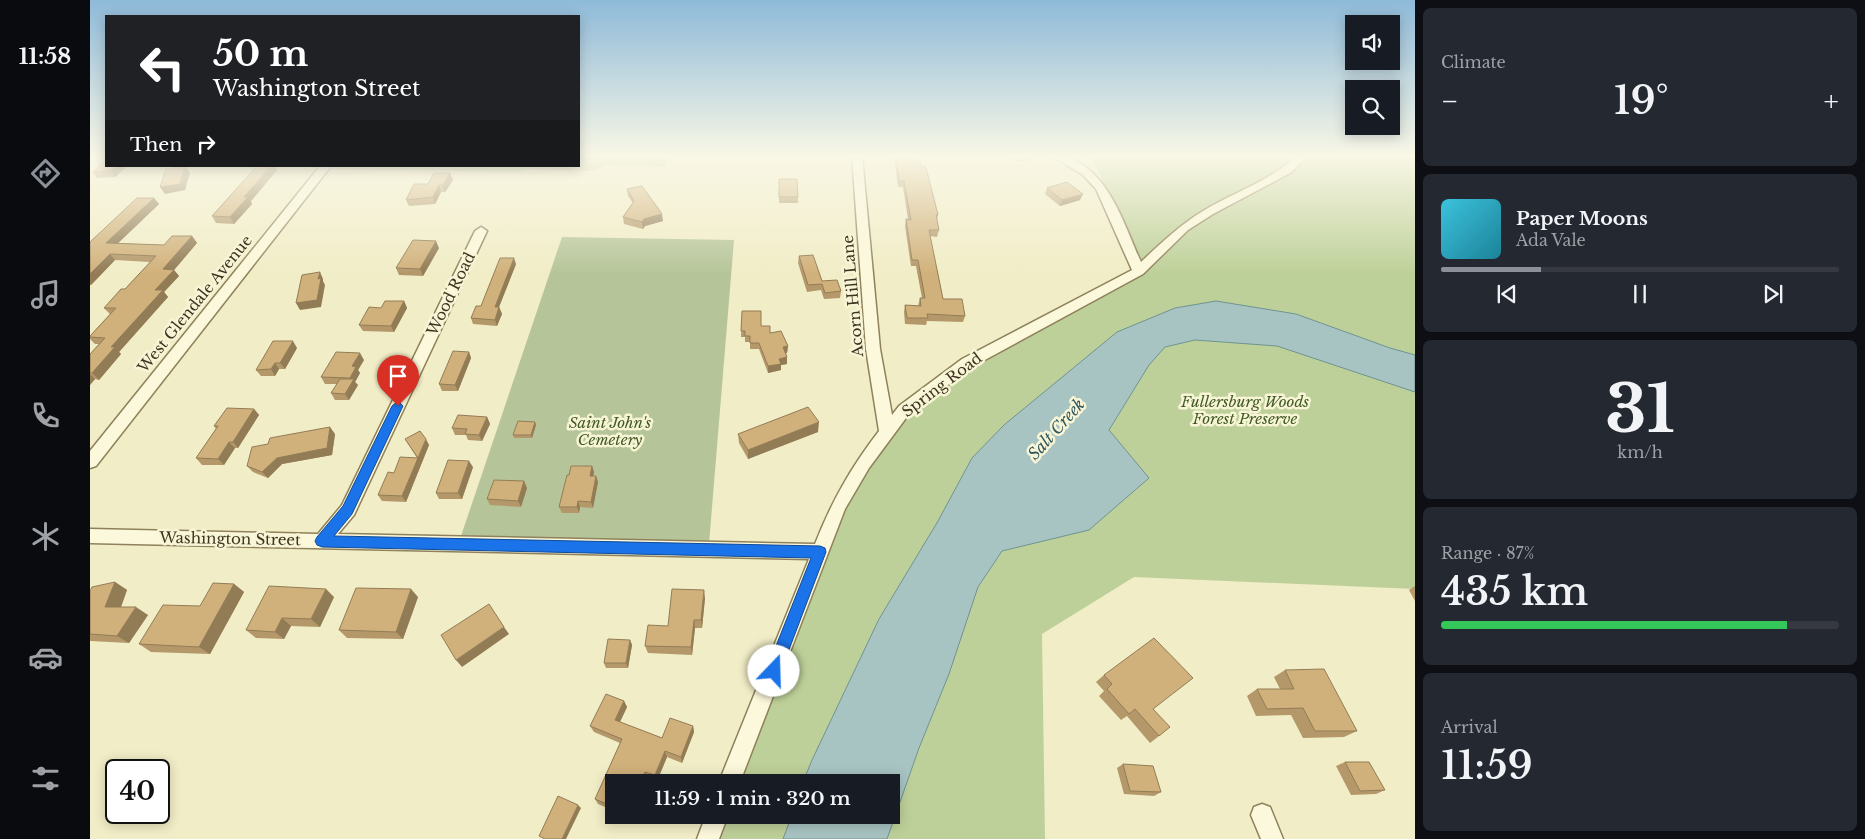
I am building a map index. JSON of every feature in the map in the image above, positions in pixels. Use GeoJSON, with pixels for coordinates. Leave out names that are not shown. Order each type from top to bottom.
{"type":"FeatureCollection","features":[{"type":"Feature","properties":{"kind":"street","name":"West Glendale Avenue"},"geometry":{"type":"LineString","coordinates":[[90,462],[303,195]]}},
{"type":"Feature","properties":{"kind":"street","name":"Acorn Hill Lane"},"geometry":{"type":"LineString","coordinates":[[860,195],[873,349],[886,433]]}},
{"type":"Feature","properties":{"kind":"street"},"geometry":{"type":"LineString","coordinates":[[1104,195],[1139,271]]}},
{"type":"Feature","properties":{"kind":"street","name":"Spring Road"},"geometry":{"type":"LineString","coordinates":[[733,774],[820,552],[848,488],[863,464],[904,410],[967,363],[1139,271],[1184,228],[1241,195]]}},
{"type":"Feature","properties":{"kind":"street","name":"Wood Road"},"geometry":{"type":"LineString","coordinates":[[322,541],[348,510],[481,231]]}},
{"type":"Feature","properties":{"kind":"street","name":"Washington Street"},"geometry":{"type":"LineString","coordinates":[[90,536],[820,552]]}},
{"type":"Feature","properties":{"kind":"street"},"geometry":{"type":"LineString","coordinates":[[1262,815],[1272,839]]}},
{"type":"Feature","properties":{"kind":"street"},"geometry":{"type":"LineString","coordinates":[[708,839],[714,824]]}},
{"type":"Feature","properties":{"kind":"green space","name":"Fullersburg Woods Forest Preserve"},"geometry":{"type":"Polygon","coordinates":[[[1109,195],[1415,195],[1415,589],[1134,577],[1042,634],[1045,839],[716,839],[722,824],[900,824],[900,774],[741,774],[843,506],[873,455],[908,411],[966,369],[1145,273],[1109,195]]]}},
{"type":"Feature","properties":{"kind":"green space","name":"Saint John's Cemetery"},"geometry":{"type":"Polygon","coordinates":[[[562,237],[734,240],[709,544],[461,536],[562,237]]]}},
{"type":"Feature","properties":{"kind":"water","name":"Salt Creek"},"geometry":{"type":"Polygon","coordinates":[[[1216,301],[1296,314],[1390,348],[1415,355],[1415,392],[1277,346],[1195,340],[1165,347],[1149,365],[1109,430],[1149,478],[1089,530],[1002,551],[978,587],[949,674],[919,748],[900,802],[900,774],[806,774],[879,619],[938,521],[972,458],[1004,425],[1117,332],[1175,308],[1216,301]]]}},
{"type":"Feature","properties":{"kind":"water"},"geometry":{"type":"Polygon","coordinates":[[[789,824],[892,824],[887,839],[783,839],[789,824]]]}},
{"type":"Feature","properties":{"kind":"building"},"geometry":{"type":"Polygon","coordinates":[[[231,195],[246,195],[244,197],[248,197],[230,217],[212,216],[231,195]]]}},
{"type":"Feature","properties":{"kind":"building"},"geometry":{"type":"Polygon","coordinates":[[[408,195],[434,195],[433,197],[406,200],[408,195]]]}},
{"type":"Feature","properties":{"kind":"building"},"geometry":{"type":"Polygon","coordinates":[[[631,195],[649,195],[662,214],[644,219],[642,222],[623,217],[634,201],[631,195]]]}},
{"type":"Feature","properties":{"kind":"building"},"geometry":{"type":"Polygon","coordinates":[[[779,195],[798,195],[798,197],[779,197],[779,195]]]}},
{"type":"Feature","properties":{"kind":"building"},"geometry":{"type":"Polygon","coordinates":[[[907,195],[933,195],[938,215],[936,215],[939,230],[929,230],[943,299],[962,299],[965,316],[927,314],[928,318],[907,318],[905,305],[921,306],[920,298],[925,298],[918,260],[912,260],[906,219],[911,220],[907,195]]]}},
{"type":"Feature","properties":{"kind":"building"},"geometry":{"type":"Polygon","coordinates":[[[1056,195],[1079,195],[1062,200],[1056,195]]]}},
{"type":"Feature","properties":{"kind":"building"},"geometry":{"type":"Polygon","coordinates":[[[137,198],[154,198],[106,243],[164,245],[172,236],[192,236],[163,269],[174,270],[155,290],[163,290],[111,347],[115,347],[90,373],[90,354],[105,338],[90,336],[116,308],[104,308],[156,256],[110,254],[90,274],[90,242],[137,198]]]}},
{"type":"Feature","properties":{"kind":"building"},"geometry":{"type":"Polygon","coordinates":[[[413,240],[436,241],[420,269],[396,268],[413,240]]]}},
{"type":"Feature","properties":{"kind":"building"},"geometry":{"type":"Polygon","coordinates":[[[813,255],[822,281],[837,280],[841,291],[825,293],[822,284],[808,285],[799,256],[813,255]]]}},
{"type":"Feature","properties":{"kind":"building"},"geometry":{"type":"Polygon","coordinates":[[[500,258],[514,258],[495,307],[499,307],[495,320],[471,318],[476,306],[481,306],[500,258]]]}},
{"type":"Feature","properties":{"kind":"building"},"geometry":{"type":"Polygon","coordinates":[[[320,272],[318,279],[321,278],[317,300],[296,303],[302,275],[320,272]]]}},
{"type":"Feature","properties":{"kind":"building"},"geometry":{"type":"Polygon","coordinates":[[[385,301],[404,301],[391,326],[359,325],[369,307],[381,308],[385,301]]]}},
{"type":"Feature","properties":{"kind":"building"},"geometry":{"type":"Polygon","coordinates":[[[742,311],[761,311],[761,326],[770,326],[770,333],[781,331],[788,346],[783,347],[787,357],[779,359],[781,364],[768,366],[759,343],[750,343],[750,336],[745,336],[745,331],[741,331],[742,311]]]}},
{"type":"Feature","properties":{"kind":"building"},"geometry":{"type":"Polygon","coordinates":[[[273,341],[293,341],[280,363],[275,363],[271,369],[256,370],[273,341]]]}},
{"type":"Feature","properties":{"kind":"building"},"geometry":{"type":"Polygon","coordinates":[[[453,351],[469,352],[455,385],[439,384],[453,351]]]}},
{"type":"Feature","properties":{"kind":"building"},"geometry":{"type":"Polygon","coordinates":[[[336,352],[360,353],[352,366],[356,367],[350,378],[321,377],[336,352]]]}},
{"type":"Feature","properties":{"kind":"building"},"geometry":{"type":"Polygon","coordinates":[[[340,379],[354,379],[345,394],[331,393],[340,379]]]}},
{"type":"Feature","properties":{"kind":"building"},"geometry":{"type":"Polygon","coordinates":[[[808,407],[819,422],[748,450],[738,434],[808,407]]]}},
{"type":"Feature","properties":{"kind":"building"},"geometry":{"type":"Polygon","coordinates":[[[227,408],[254,409],[233,442],[229,442],[218,459],[196,458],[218,426],[214,426],[227,408]]]}},
{"type":"Feature","properties":{"kind":"building"},"geometry":{"type":"Polygon","coordinates":[[[458,415],[487,417],[479,435],[465,434],[467,429],[452,428],[458,415]]]}},
{"type":"Feature","properties":{"kind":"building"},"geometry":{"type":"Polygon","coordinates":[[[518,421],[535,422],[531,435],[513,435],[518,421]]]}},
{"type":"Feature","properties":{"kind":"building"},"geometry":{"type":"Polygon","coordinates":[[[330,427],[327,448],[277,458],[262,472],[247,466],[252,447],[268,444],[270,438],[330,427]]]}},
{"type":"Feature","properties":{"kind":"building"},"geometry":{"type":"Polygon","coordinates":[[[420,431],[426,439],[418,458],[405,439],[420,431]]]}},
{"type":"Feature","properties":{"kind":"building"},"geometry":{"type":"Polygon","coordinates":[[[400,457],[418,458],[402,496],[378,495],[388,472],[394,473],[400,457]]]}},
{"type":"Feature","properties":{"kind":"building"},"geometry":{"type":"Polygon","coordinates":[[[448,460],[469,461],[458,493],[436,493],[448,460]]]}},
{"type":"Feature","properties":{"kind":"building"},"geometry":{"type":"Polygon","coordinates":[[[571,466],[592,466],[590,476],[596,476],[591,502],[578,501],[577,507],[559,507],[567,475],[569,475],[571,466]]]}},
{"type":"Feature","properties":{"kind":"building"},"geometry":{"type":"Polygon","coordinates":[[[494,480],[524,481],[518,501],[487,499],[494,480]]]}},
{"type":"Feature","properties":{"kind":"building"},"geometry":{"type":"Polygon","coordinates":[[[115,582],[105,607],[136,607],[117,636],[90,634],[90,591],[92,587],[115,582]]]}},
{"type":"Feature","properties":{"kind":"building"},"geometry":{"type":"Polygon","coordinates":[[[213,583],[234,584],[199,647],[139,644],[163,605],[200,606],[213,583]]]}},
{"type":"Feature","properties":{"kind":"building"},"geometry":{"type":"Polygon","coordinates":[[[269,586],[326,589],[311,619],[282,618],[275,632],[246,630],[269,586]]]}},
{"type":"Feature","properties":{"kind":"building"},"geometry":{"type":"Polygon","coordinates":[[[356,588],[411,589],[396,632],[339,630],[356,588]]]}},
{"type":"Feature","properties":{"kind":"building"},"geometry":{"type":"Polygon","coordinates":[[[672,589],[704,590],[701,620],[694,620],[691,647],[645,646],[648,625],[668,626],[672,589]]]}},
{"type":"Feature","properties":{"kind":"building"},"geometry":{"type":"Polygon","coordinates":[[[489,604],[504,627],[456,660],[441,635],[489,604]]]}},
{"type":"Feature","properties":{"kind":"building"},"geometry":{"type":"Polygon","coordinates":[[[1154,638],[1193,678],[1153,709],[1170,727],[1159,736],[1135,709],[1129,714],[1107,689],[1112,684],[1104,675],[1154,638]]]}},
{"type":"Feature","properties":{"kind":"building"},"geometry":{"type":"Polygon","coordinates":[[[608,639],[630,640],[626,663],[604,663],[608,639]]]}},
{"type":"Feature","properties":{"kind":"building"},"geometry":{"type":"Polygon","coordinates":[[[1324,669],[1357,731],[1315,731],[1303,708],[1267,709],[1257,689],[1294,689],[1285,670],[1324,669]]]}},
{"type":"Feature","properties":{"kind":"building"},"geometry":{"type":"Polygon","coordinates":[[[606,694],[624,701],[615,720],[662,738],[670,718],[693,726],[681,757],[665,751],[655,774],[645,772],[644,774],[606,774],[622,739],[590,726],[606,694]]]}},
{"type":"Feature","properties":{"kind":"building"},"geometry":{"type":"Polygon","coordinates":[[[1345,762],[1369,762],[1385,790],[1360,791],[1345,762]]]}},
{"type":"Feature","properties":{"kind":"building"},"geometry":{"type":"Polygon","coordinates":[[[1123,764],[1153,766],[1161,792],[1130,791],[1123,764]]]}},
{"type":"Feature","properties":{"kind":"building"},"geometry":{"type":"Polygon","coordinates":[[[605,777],[605,803],[595,799],[605,777]]]}},
{"type":"Feature","properties":{"kind":"building"},"geometry":{"type":"Polygon","coordinates":[[[558,796],[578,805],[562,839],[545,839],[539,836],[558,796]]]}},
{"type":"Feature","properties":{"kind":"route"},"geometry":{"type":"LineString","coordinates":[[398,406],[348,510],[322,541],[820,552],[774,671]]}}]}
